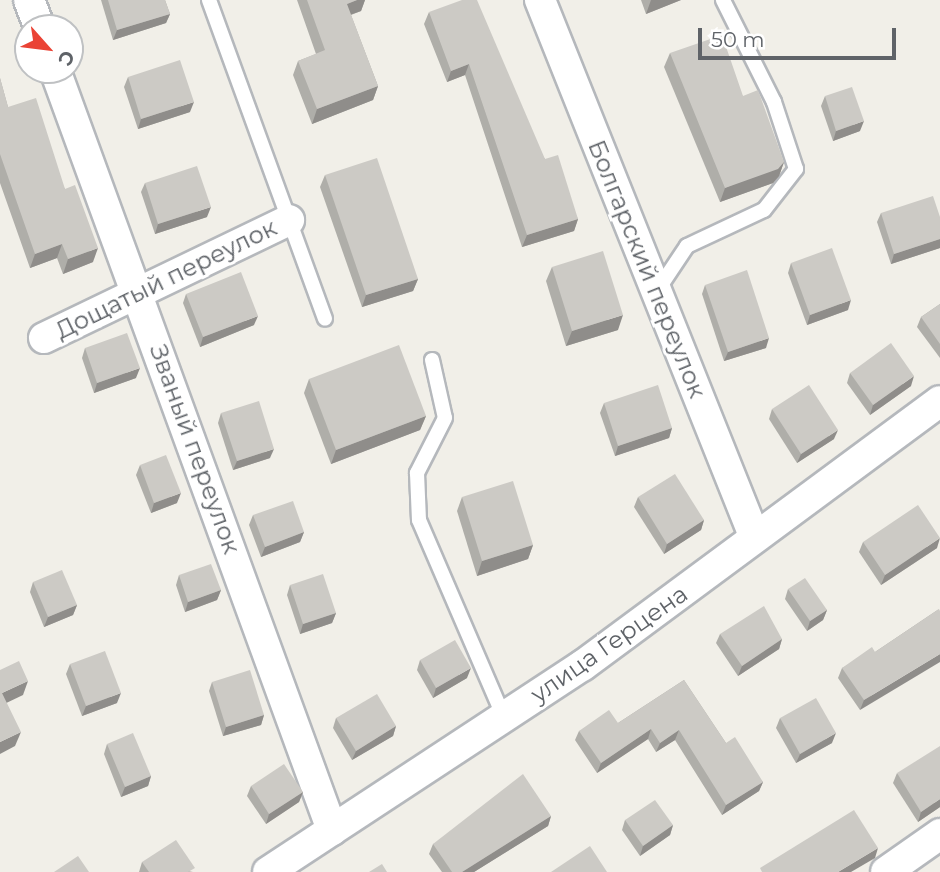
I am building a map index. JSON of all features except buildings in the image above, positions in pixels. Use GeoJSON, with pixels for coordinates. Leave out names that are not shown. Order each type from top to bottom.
{"type":"FeatureCollection","features":[{"type":"Feature","properties":{"kind":"street","name":"Болгарский переулок"},"geometry":{"type":"LineString","coordinates":[[540,0],[755,538]]}},
{"type":"Feature","properties":{"kind":"street","name":"Званый переулок"},"geometry":{"type":"LineString","coordinates":[[60,84],[332,830]]}},
{"type":"Feature","properties":{"kind":"street","name":"Дощатый переулок"},"geometry":{"type":"LineString","coordinates":[[44,338],[136,289],[289,220]]}},
{"type":"Feature","properties":{"kind":"street","name":"улица Герцена"},"geometry":{"type":"LineString","coordinates":[[268,872],[504,717],[755,538],[940,401]]}},
{"type":"Feature","properties":{"kind":"street"},"geometry":{"type":"LineString","coordinates":[[886,872],[940,834]]}},
{"type":"Feature","properties":{"kind":"lane"},"geometry":{"type":"LineString","coordinates":[[209,0],[325,319]]}},
{"type":"Feature","properties":{"kind":"lane"},"geometry":{"type":"LineString","coordinates":[[656,292],[687,246],[764,211],[796,169],[774,103],[723,0]]}},
{"type":"Feature","properties":{"kind":"lane"},"geometry":{"type":"LineString","coordinates":[[432,360],[445,418],[417,473],[419,520],[504,717]]}}]}
